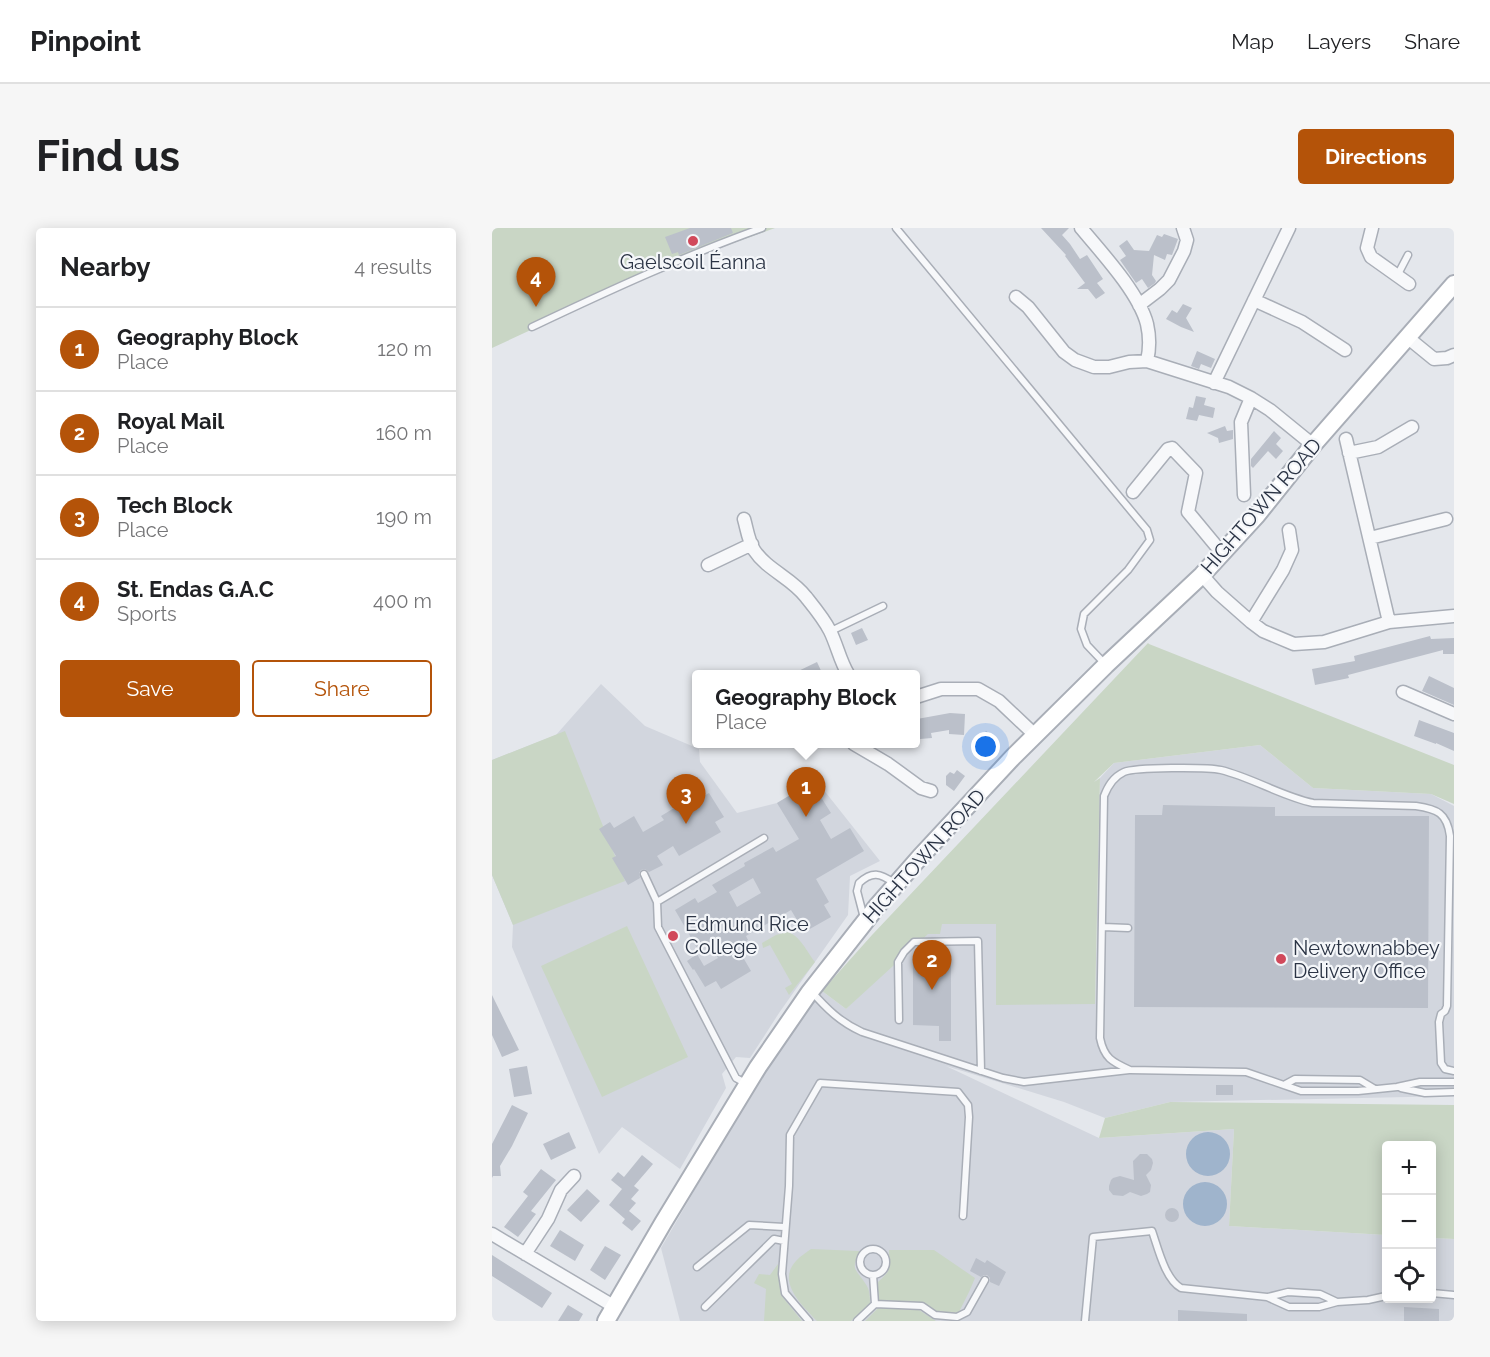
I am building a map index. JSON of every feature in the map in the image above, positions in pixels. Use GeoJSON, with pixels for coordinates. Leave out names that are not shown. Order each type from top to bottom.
{"type":"FeatureCollection","features":[{"type":"Feature","properties":{"kind":"main road","name":"HIGHTOWN ROAD"},"geometry":{"type":"LineString","coordinates":[[611,1314],[663,1223],[758,1067],[810,991],[865,921],[991,780],[1106,665],[1202,575],[1257,515],[1313,445],[1454,284]]}},
{"type":"Feature","properties":{"kind":"street"},"geometry":{"type":"LineString","coordinates":[[1081,228],[1123,279],[1143,312],[1148,326],[1150,345],[1148,361]]}},
{"type":"Feature","properties":{"kind":"street"},"geometry":{"type":"LineString","coordinates":[[1139,305],[1169,280],[1187,240],[1183,228]]}},
{"type":"Feature","properties":{"kind":"street"},"geometry":{"type":"LineString","coordinates":[[1214,383],[1289,228]]}},
{"type":"Feature","properties":{"kind":"street"},"geometry":{"type":"LineString","coordinates":[[1372,228],[1367,248],[1371,257],[1409,284]]}},
{"type":"Feature","properties":{"kind":"street"},"geometry":{"type":"LineString","coordinates":[[1016,297],[1028,307],[1064,352],[1075,360],[1094,367],[1148,361],[1229,387],[1270,410],[1313,445]]}},
{"type":"Feature","properties":{"kind":"street"},"geometry":{"type":"LineString","coordinates":[[1254,300],[1302,322],[1345,350]]}},
{"type":"Feature","properties":{"kind":"street"},"geometry":{"type":"LineString","coordinates":[[1407,338],[1434,359],[1454,355]]}},
{"type":"Feature","properties":{"kind":"street"},"geometry":{"type":"LineString","coordinates":[[1244,495],[1241,422],[1251,398]]}},
{"type":"Feature","properties":{"kind":"street"},"geometry":{"type":"LineString","coordinates":[[1349,453],[1378,447],[1412,427]]}},
{"type":"Feature","properties":{"kind":"street"},"geometry":{"type":"LineString","coordinates":[[1346,438],[1389,622]]}},
{"type":"Feature","properties":{"kind":"street"},"geometry":{"type":"LineString","coordinates":[[1133,492],[1168,449],[1172,448],[1196,473],[1188,512],[1222,553]]}},
{"type":"Feature","properties":{"kind":"street"},"geometry":{"type":"LineString","coordinates":[[744,519],[754,550],[766,563],[804,593],[831,631],[846,670]]}},
{"type":"Feature","properties":{"kind":"street"},"geometry":{"type":"LineString","coordinates":[[1370,538],[1446,519]]}},
{"type":"Feature","properties":{"kind":"street"},"geometry":{"type":"LineString","coordinates":[[1251,622],[1283,570],[1292,550],[1289,530]]}},
{"type":"Feature","properties":{"kind":"street"},"geometry":{"type":"LineString","coordinates":[[708,565],[752,544]]}},
{"type":"Feature","properties":{"kind":"street"},"geometry":{"type":"LineString","coordinates":[[1202,575],[1251,622],[1263,631],[1294,644],[1324,642],[1389,622],[1454,616]]}},
{"type":"Feature","properties":{"kind":"street"},"geometry":{"type":"LineString","coordinates":[[920,695],[941,689],[978,689],[999,701],[1035,735]]}},
{"type":"Feature","properties":{"kind":"street"},"geometry":{"type":"LineString","coordinates":[[1403,692],[1454,714]]}},
{"type":"Feature","properties":{"kind":"street"},"geometry":{"type":"LineString","coordinates":[[861,748],[921,788],[931,791]]}},
{"type":"Feature","properties":{"kind":"street"},"geometry":{"type":"LineString","coordinates":[[525,1254],[549,1219],[561,1190],[574,1176]]}},
{"type":"Feature","properties":{"kind":"street"},"geometry":{"type":"LineString","coordinates":[[492,1234],[525,1254],[611,1314]]}},
{"type":"Feature","properties":{"kind":"lane"},"geometry":{"type":"LineString","coordinates":[[532,327],[659,269],[762,228]]}},
{"type":"Feature","properties":{"kind":"lane"},"geometry":{"type":"LineString","coordinates":[[896,228],[1147,530],[1150,540],[1128,570],[1084,614],[1081,629],[1087,645],[1106,665]]}},
{"type":"Feature","properties":{"kind":"lane"},"geometry":{"type":"LineString","coordinates":[[1397,276],[1408,255]]}},
{"type":"Feature","properties":{"kind":"lane"},"geometry":{"type":"LineString","coordinates":[[831,631],[883,606]]}},
{"type":"Feature","properties":{"kind":"lane"},"geometry":{"type":"LineString","coordinates":[[1130,1070],[1108,1057],[1102,1049],[1100,1038],[1104,796],[1111,781],[1127,771],[1197,767],[1218,769],[1313,803],[1416,806],[1430,808],[1444,817],[1450,836],[1447,1006],[1439,1022],[1441,1066],[1447,1071],[1454,1071]]}},
{"type":"Feature","properties":{"kind":"lane"},"geometry":{"type":"LineString","coordinates":[[657,902],[764,838]]}},
{"type":"Feature","properties":{"kind":"lane"},"geometry":{"type":"LineString","coordinates":[[644,874],[657,902],[658,927],[736,1078],[748,1084]]}},
{"type":"Feature","properties":{"kind":"lane"},"geometry":{"type":"LineString","coordinates":[[865,921],[857,891],[859,883],[870,875],[878,874],[896,884]]}},
{"type":"Feature","properties":{"kind":"lane"},"geometry":{"type":"LineString","coordinates":[[1102,927],[1128,928]]}},
{"type":"Feature","properties":{"kind":"lane"},"geometry":{"type":"LineString","coordinates":[[899,1020],[898,962],[914,942],[978,941],[981,1071]]}},
{"type":"Feature","properties":{"kind":"lane"},"geometry":{"type":"LineString","coordinates":[[810,991],[848,1026],[862,1032],[1003,1078],[1024,1082],[1130,1070],[1246,1072],[1301,1091],[1358,1091],[1420,1082],[1454,1082]]}},
{"type":"Feature","properties":{"kind":"lane"},"geometry":{"type":"LineString","coordinates":[[1284,1085],[1295,1079],[1360,1080],[1375,1089]]}},
{"type":"Feature","properties":{"kind":"lane"},"geometry":{"type":"LineString","coordinates":[[809,1321],[785,1293],[782,1274],[784,1227],[789,1186],[790,1135],[820,1083],[958,1092],[968,1105],[969,1118],[963,1216]]}},
{"type":"Feature","properties":{"kind":"lane"},"geometry":{"type":"LineString","coordinates":[[1396,1087],[1425,1093],[1454,1092]]}},
{"type":"Feature","properties":{"kind":"lane"},"geometry":{"type":"LineString","coordinates":[[697,1267],[749,1225],[784,1227]]}},
{"type":"Feature","properties":{"kind":"lane"},"geometry":{"type":"LineString","coordinates":[[1085,1321],[1093,1237],[1152,1231],[1165,1268],[1176,1285],[1181,1288],[1267,1297],[1289,1307],[1319,1307],[1337,1302],[1382,1297]]}},
{"type":"Feature","properties":{"kind":"lane"},"geometry":{"type":"LineString","coordinates":[[705,1307],[774,1239],[784,1240]]}},
{"type":"Feature","properties":{"kind":"lane"},"geometry":{"type":"LineString","coordinates":[[874,1249],[882,1253],[886,1260],[881,1272],[873,1275],[866,1272],[860,1262],[866,1251],[874,1249]]}},
{"type":"Feature","properties":{"kind":"lane"},"geometry":{"type":"LineString","coordinates":[[873,1275],[875,1304]]}},
{"type":"Feature","properties":{"kind":"lane"},"geometry":{"type":"LineString","coordinates":[[857,1321],[875,1304],[922,1306],[934,1315],[957,1317],[967,1312],[985,1280]]}},
{"type":"Feature","properties":{"kind":"lane"},"geometry":{"type":"LineString","coordinates":[[1267,1297],[1288,1292],[1320,1294],[1337,1302]]}},
{"type":"Feature","properties":{"kind":"lane"},"geometry":{"type":"LineString","coordinates":[[1436,1293],[1454,1295]]}},
{"type":"Feature","properties":{"kind":"shaded area","name":"Edmund Rice College"},"geometry":{"type":"Polygon","coordinates":[[[601,684],[645,726],[692,748],[699,749],[700,762],[737,813],[777,803],[802,788],[819,784],[880,861],[850,876],[848,915],[750,1058],[736,1057],[722,1074],[726,1088],[680,1169],[622,1127],[599,1154],[512,947],[513,925],[492,875],[492,760],[556,735],[601,684]]]}},
{"type":"Feature","properties":{"kind":"shaded area"},"geometry":{"type":"Polygon","coordinates":[[[1260,745],[1313,788],[1431,794],[1454,806],[1454,1096],[1170,1102],[1105,1118],[1064,1102],[946,1066],[1099,1138],[1234,1129],[1229,1226],[1382,1235],[1382,1303],[1436,1303],[1436,1238],[1454,1239],[1454,1321],[680,1321],[661,1248],[809,993],[816,999],[822,991],[846,1009],[918,934],[942,924],[996,924],[996,1004],[1095,1003],[1100,778],[1114,763],[1260,745]]]}},
{"type":"Feature","properties":{"kind":"green space"},"geometry":{"type":"Polygon","coordinates":[[[492,228],[775,228],[669,266],[492,348],[492,228]]]}},
{"type":"Feature","properties":{"kind":"green space"},"geometry":{"type":"Polygon","coordinates":[[[1148,643],[1454,765],[1454,804],[1431,794],[1313,788],[1260,745],[1114,763],[1094,782],[1100,778],[1095,1004],[996,1005],[996,924],[942,924],[940,934],[928,934],[846,1009],[822,991],[872,935],[1148,643]]]}},
{"type":"Feature","properties":{"kind":"green space"},"geometry":{"type":"Polygon","coordinates":[[[565,731],[625,881],[513,925],[492,875],[492,760],[565,731]]]}},
{"type":"Feature","properties":{"kind":"green space"},"geometry":{"type":"Polygon","coordinates":[[[627,926],[688,1057],[602,1097],[541,966],[627,926]]]}},
{"type":"Feature","properties":{"kind":"green space"},"geometry":{"type":"Polygon","coordinates":[[[787,932],[799,940],[815,962],[789,995],[785,988],[792,984],[770,945],[763,948],[762,943],[787,932]]]}},
{"type":"Feature","properties":{"kind":"green space"},"geometry":{"type":"Polygon","coordinates":[[[1170,1102],[1454,1105],[1454,1239],[1436,1238],[1436,1141],[1382,1141],[1382,1235],[1229,1226],[1234,1129],[1099,1138],[1105,1118],[1170,1102]]]}},
{"type":"Feature","properties":{"kind":"green space"},"geometry":{"type":"Polygon","coordinates":[[[811,1249],[859,1251],[855,1267],[868,1288],[870,1304],[851,1321],[817,1321],[794,1293],[789,1277],[791,1269],[798,1259],[811,1249]]]}},
{"type":"Feature","properties":{"kind":"green space"},"geometry":{"type":"Polygon","coordinates":[[[889,1250],[934,1250],[975,1278],[959,1312],[944,1315],[921,1303],[877,1301],[878,1282],[889,1267],[889,1250]]]}},
{"type":"Feature","properties":{"kind":"green space"},"geometry":{"type":"Polygon","coordinates":[[[778,1264],[781,1295],[802,1321],[764,1321],[766,1289],[754,1283],[759,1274],[770,1275],[778,1264]]]}},
{"type":"Feature","properties":{"kind":"green space"},"geometry":{"type":"Polygon","coordinates":[[[878,1308],[919,1310],[936,1321],[865,1321],[878,1308]]]}},
{"type":"Feature","properties":{"kind":"water"},"geometry":{"type":"Polygon","coordinates":[[[1208,1132],[1217,1133],[1224,1138],[1229,1145],[1229,1163],[1224,1170],[1217,1175],[1208,1176],[1199,1175],[1192,1170],[1187,1163],[1186,1154],[1187,1145],[1192,1138],[1199,1133],[1208,1132]]]}},
{"type":"Feature","properties":{"kind":"water"},"geometry":{"type":"Polygon","coordinates":[[[1205,1182],[1214,1183],[1221,1188],[1226,1195],[1226,1213],[1221,1220],[1214,1225],[1205,1226],[1196,1225],[1189,1220],[1184,1213],[1183,1204],[1184,1195],[1189,1188],[1196,1183],[1205,1182]]]}},
{"type":"Feature","properties":{"kind":"building","name":"Gaelscoil Éanna"},"geometry":{"type":"Polygon","coordinates":[[[690,228],[731,228],[733,233],[679,255],[678,252],[672,254],[665,237],[690,228]]]}},
{"type":"Feature","properties":{"kind":"building"},"geometry":{"type":"Polygon","coordinates":[[[1041,228],[1069,228],[1062,235],[1080,259],[1087,255],[1103,279],[1097,283],[1105,293],[1096,299],[1088,289],[1077,289],[1085,283],[1066,255],[1041,228]]]}},
{"type":"Feature","properties":{"kind":"building"},"geometry":{"type":"Polygon","coordinates":[[[1164,234],[1178,239],[1172,255],[1167,254],[1165,260],[1154,255],[1152,275],[1155,283],[1148,288],[1142,279],[1136,283],[1120,260],[1126,256],[1119,246],[1127,240],[1134,250],[1149,251],[1157,235],[1162,237],[1164,234]]]}},
{"type":"Feature","properties":{"kind":"building"},"geometry":{"type":"Polygon","coordinates":[[[1183,304],[1192,308],[1186,318],[1194,332],[1166,319],[1172,310],[1177,313],[1183,304]]]}},
{"type":"Feature","properties":{"kind":"building"},"geometry":{"type":"Polygon","coordinates":[[[1197,351],[1215,359],[1211,368],[1201,364],[1199,369],[1191,366],[1197,351]]]}},
{"type":"Feature","properties":{"kind":"building"},"geometry":{"type":"Polygon","coordinates":[[[1196,396],[1206,398],[1204,405],[1215,408],[1213,418],[1199,415],[1197,421],[1186,419],[1189,407],[1193,408],[1196,396]]]}},
{"type":"Feature","properties":{"kind":"building"},"geometry":{"type":"Polygon","coordinates":[[[1225,426],[1227,431],[1233,430],[1233,439],[1219,443],[1218,438],[1207,433],[1225,426]]]}},
{"type":"Feature","properties":{"kind":"building"},"geometry":{"type":"Polygon","coordinates":[[[1274,431],[1281,438],[1276,444],[1283,451],[1276,459],[1268,451],[1253,468],[1251,459],[1274,431]]]}},
{"type":"Feature","properties":{"kind":"building"},"geometry":{"type":"Polygon","coordinates":[[[862,628],[868,640],[856,645],[851,633],[862,628]]]}},
{"type":"Feature","properties":{"kind":"building"},"geometry":{"type":"Polygon","coordinates":[[[1430,636],[1431,639],[1454,638],[1454,654],[1443,654],[1443,650],[1348,675],[1349,678],[1315,685],[1312,669],[1355,661],[1354,656],[1430,636]]]}},
{"type":"Feature","properties":{"kind":"building"},"geometry":{"type":"Polygon","coordinates":[[[817,662],[821,670],[800,670],[817,662]]]}},
{"type":"Feature","properties":{"kind":"building"},"geometry":{"type":"Polygon","coordinates":[[[1429,676],[1454,688],[1454,705],[1422,691],[1429,676]]]}},
{"type":"Feature","properties":{"kind":"building"},"geometry":{"type":"Polygon","coordinates":[[[950,713],[965,714],[964,735],[949,734],[949,730],[931,733],[932,738],[920,739],[920,718],[950,713]]]}},
{"type":"Feature","properties":{"kind":"building"},"geometry":{"type":"Polygon","coordinates":[[[1419,720],[1454,733],[1454,751],[1414,736],[1419,720]]]}},
{"type":"Feature","properties":{"kind":"building"},"geometry":{"type":"Polygon","coordinates":[[[986,731],[994,737],[984,751],[976,744],[986,731]]]}},
{"type":"Feature","properties":{"kind":"building"},"geometry":{"type":"Polygon","coordinates":[[[957,770],[965,776],[954,791],[946,785],[946,776],[950,772],[954,774],[957,770]]]}},
{"type":"Feature","properties":{"kind":"building"},"geometry":{"type":"Polygon","coordinates":[[[802,788],[805,792],[808,790],[812,798],[819,794],[831,813],[820,820],[831,839],[850,828],[864,851],[816,879],[829,902],[824,905],[831,917],[808,930],[801,918],[797,920],[791,910],[746,936],[748,940],[737,947],[751,971],[721,989],[716,981],[705,987],[687,961],[697,954],[704,966],[718,958],[709,942],[697,948],[675,910],[695,898],[698,903],[717,892],[712,885],[745,866],[744,863],[773,847],[776,852],[799,839],[777,803],[802,788]],[[753,878],[729,892],[737,907],[761,893],[753,878]]]}},
{"type":"Feature","properties":{"kind":"building"},"geometry":{"type":"Polygon","coordinates":[[[699,793],[702,797],[709,793],[724,817],[715,822],[721,832],[679,856],[673,846],[657,856],[663,865],[649,872],[645,869],[641,870],[640,878],[628,885],[612,858],[616,856],[599,829],[610,822],[614,828],[634,816],[643,832],[664,820],[661,816],[699,793]]]}},
{"type":"Feature","properties":{"kind":"building","name":"Newtownabbey Delivery Office"},"geometry":{"type":"Polygon","coordinates":[[[1163,805],[1275,807],[1275,816],[1429,816],[1428,1008],[1134,1007],[1135,815],[1162,815],[1163,805]]]}},
{"type":"Feature","properties":{"kind":"building"},"geometry":{"type":"Polygon","coordinates":[[[913,955],[951,955],[951,1041],[939,1041],[939,1026],[913,1025],[913,955]]]}},
{"type":"Feature","properties":{"kind":"building"},"geometry":{"type":"Polygon","coordinates":[[[492,995],[519,1050],[502,1057],[492,1035],[492,995]]]}},
{"type":"Feature","properties":{"kind":"building"},"geometry":{"type":"Polygon","coordinates":[[[527,1066],[532,1094],[514,1097],[509,1069],[527,1066]]]}},
{"type":"Feature","properties":{"kind":"building"},"geometry":{"type":"Polygon","coordinates":[[[1216,1085],[1233,1085],[1233,1095],[1216,1095],[1216,1085]]]}},
{"type":"Feature","properties":{"kind":"building"},"geometry":{"type":"Polygon","coordinates":[[[512,1105],[528,1113],[500,1166],[501,1176],[492,1178],[492,1144],[512,1105]]]}},
{"type":"Feature","properties":{"kind":"building"},"geometry":{"type":"Polygon","coordinates":[[[569,1132],[576,1148],[551,1160],[543,1144],[569,1132]]]}},
{"type":"Feature","properties":{"kind":"building"},"geometry":{"type":"Polygon","coordinates":[[[1140,1154],[1147,1154],[1152,1159],[1151,1170],[1146,1175],[1151,1185],[1150,1192],[1141,1196],[1130,1192],[1123,1196],[1113,1195],[1109,1190],[1111,1180],[1120,1176],[1134,1180],[1133,1161],[1140,1154]]]}},
{"type":"Feature","properties":{"kind":"building"},"geometry":{"type":"Polygon","coordinates":[[[642,1155],[653,1164],[634,1186],[639,1190],[631,1199],[636,1203],[629,1211],[641,1221],[632,1231],[622,1223],[625,1219],[609,1205],[622,1189],[611,1180],[618,1172],[624,1177],[642,1155]]]}},
{"type":"Feature","properties":{"kind":"building"},"geometry":{"type":"Polygon","coordinates":[[[541,1169],[556,1180],[531,1211],[536,1214],[518,1237],[504,1227],[528,1196],[523,1192],[541,1169]]]}},
{"type":"Feature","properties":{"kind":"building"},"geometry":{"type":"Polygon","coordinates":[[[587,1189],[600,1201],[581,1222],[567,1210],[587,1189]]]}},
{"type":"Feature","properties":{"kind":"building"},"geometry":{"type":"Polygon","coordinates":[[[1169,1208],[1175,1208],[1179,1215],[1175,1222],[1169,1222],[1165,1218],[1165,1212],[1169,1208]]]}},
{"type":"Feature","properties":{"kind":"building"},"geometry":{"type":"Polygon","coordinates":[[[560,1230],[584,1245],[575,1261],[550,1246],[560,1230]]]}},
{"type":"Feature","properties":{"kind":"building"},"geometry":{"type":"Polygon","coordinates":[[[605,1246],[621,1255],[605,1280],[590,1270],[605,1246]]]}},
{"type":"Feature","properties":{"kind":"building"},"geometry":{"type":"Polygon","coordinates":[[[492,1255],[552,1293],[542,1308],[492,1276],[492,1255]]]}},
{"type":"Feature","properties":{"kind":"building"},"geometry":{"type":"Polygon","coordinates":[[[976,1258],[985,1263],[987,1260],[1006,1272],[999,1286],[990,1282],[987,1275],[981,1277],[970,1271],[976,1258]]]}},
{"type":"Feature","properties":{"kind":"building"},"geometry":{"type":"Polygon","coordinates":[[[568,1305],[583,1314],[579,1321],[558,1321],[568,1305]]]}},
{"type":"Feature","properties":{"kind":"building"},"geometry":{"type":"Polygon","coordinates":[[[1404,1307],[1439,1309],[1439,1321],[1404,1321],[1404,1307]]]}},
{"type":"Feature","properties":{"kind":"building"},"geometry":{"type":"Polygon","coordinates":[[[1178,1310],[1247,1314],[1247,1321],[1178,1321],[1178,1310]]]}},
{"type":"Feature","properties":{"kind":"place","name":"Gaelscoil Éanna"},"geometry":{"type":"Point","coordinates":[693,241]}},
{"type":"Feature","properties":{"kind":"place","name":"St. Endas G.A.C"},"geometry":{"type":"Point","coordinates":[536,307]}},
{"type":"Feature","properties":{"kind":"place","name":"Geography Block"},"geometry":{"type":"Point","coordinates":[806,817]}},
{"type":"Feature","properties":{"kind":"place","name":"Tech Block"},"geometry":{"type":"Point","coordinates":[686,824]}},
{"type":"Feature","properties":{"kind":"place","name":"Edmund Rice College"},"geometry":{"type":"Point","coordinates":[673,936]}},
{"type":"Feature","properties":{"kind":"place","name":"Newtownabbey Delivery Office"},"geometry":{"type":"Point","coordinates":[1281,959]}},
{"type":"Feature","properties":{"kind":"place","name":"Royal Mail"},"geometry":{"type":"Point","coordinates":[932,990]}}]}
